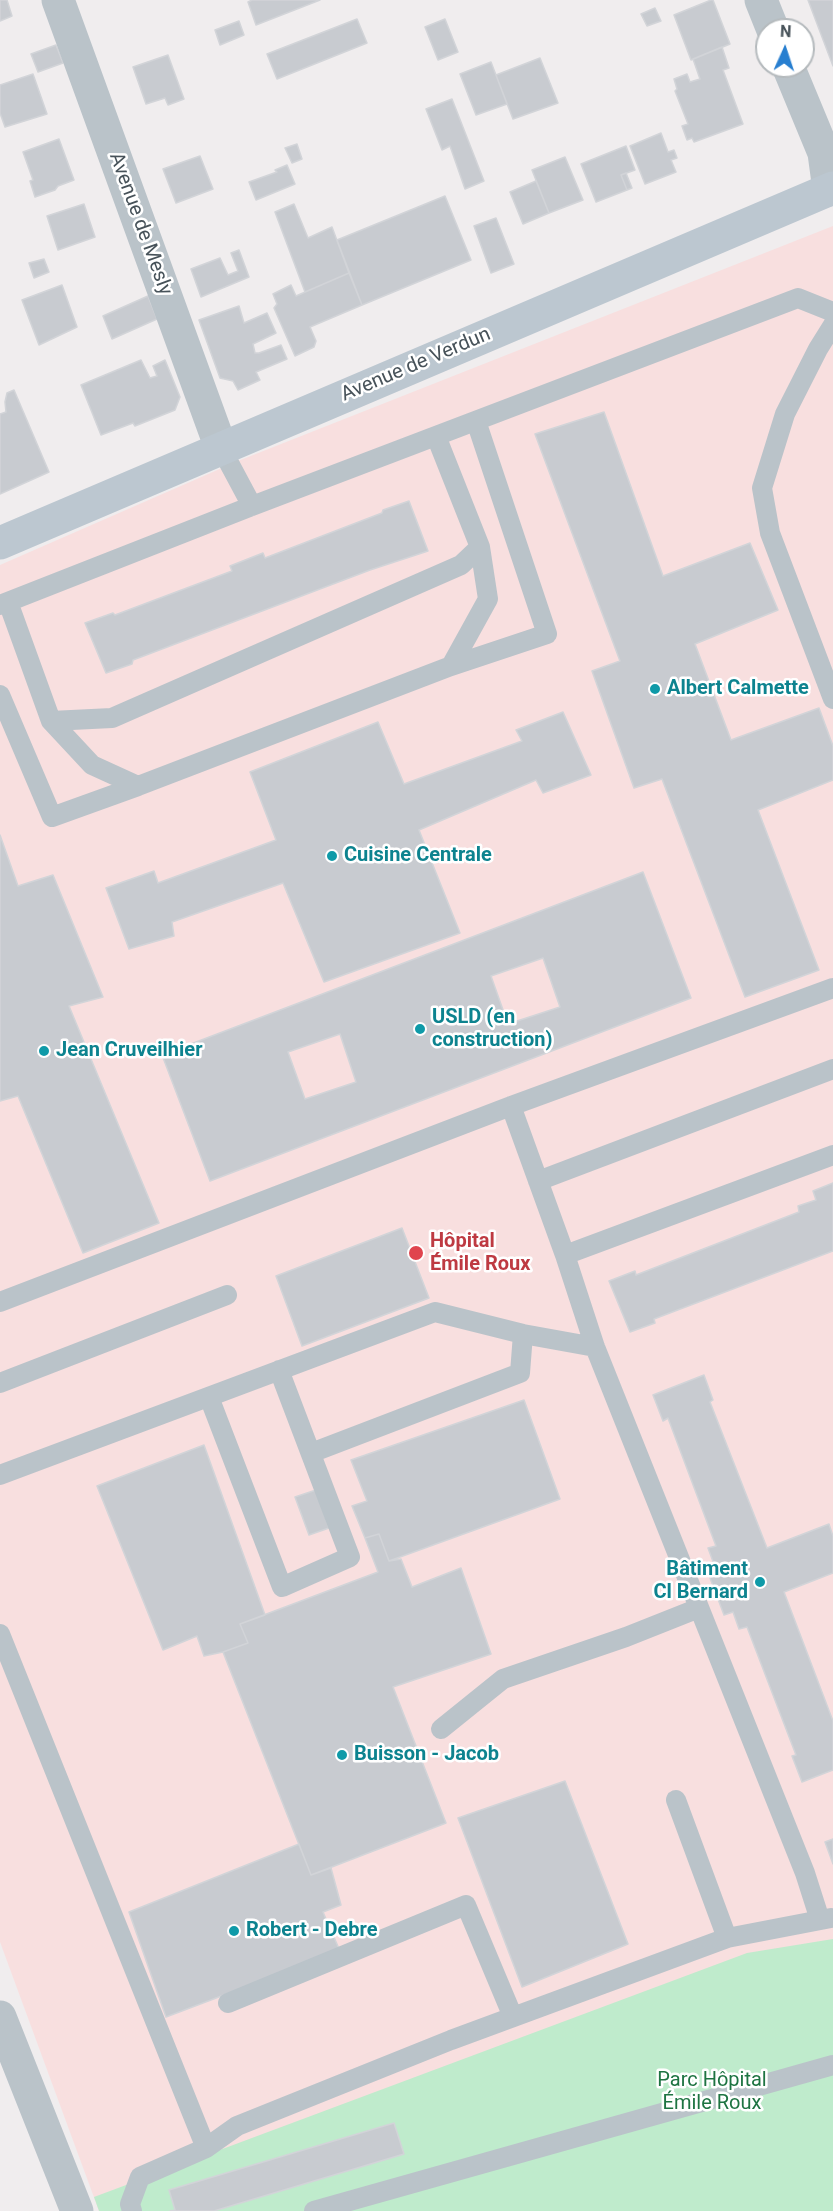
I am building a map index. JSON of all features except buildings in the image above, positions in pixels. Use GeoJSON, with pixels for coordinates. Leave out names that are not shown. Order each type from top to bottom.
{"type":"FeatureCollection","features":[{"type":"Feature","properties":{"kind":"street","name":"Avenue de Mesly"},"geometry":{"type":"LineString","coordinates":[[58,0],[221,448]]}},
{"type":"Feature","properties":{"kind":"street"},"geometry":{"type":"LineString","coordinates":[[761,0],[768,18]]}},
{"type":"Feature","properties":{"kind":"street"},"geometry":{"type":"LineString","coordinates":[[793,78],[824,153],[831,189]]}},
{"type":"Feature","properties":{"kind":"street","name":"Avenue de Verdun"},"geometry":{"type":"LineString","coordinates":[[0,543],[831,189]]}},
{"type":"Feature","properties":{"kind":"street"},"geometry":{"type":"LineString","coordinates":[[0,2017],[77,2211]]}},
{"type":"Feature","properties":{"kind":"lane"},"geometry":{"type":"LineString","coordinates":[[138,786],[92,765],[51,721],[4,603],[798,298],[833,312]]}},
{"type":"Feature","properties":{"kind":"lane"},"geometry":{"type":"LineString","coordinates":[[833,325],[818,349],[785,414],[762,488],[770,533],[833,699]]}},
{"type":"Feature","properties":{"kind":"lane"},"geometry":{"type":"LineString","coordinates":[[0,695],[52,817],[451,666],[547,634],[476,421]]}},
{"type":"Feature","properties":{"kind":"lane"},"geometry":{"type":"LineString","coordinates":[[436,436],[480,547],[488,599],[451,666]]}},
{"type":"Feature","properties":{"kind":"lane"},"geometry":{"type":"LineString","coordinates":[[221,448],[252,506]]}},
{"type":"Feature","properties":{"kind":"lane"},"geometry":{"type":"LineString","coordinates":[[51,721],[112,718],[461,565],[480,547]]}},
{"type":"Feature","properties":{"kind":"lane"},"geometry":{"type":"LineString","coordinates":[[0,1302],[511,1106],[833,988]]}},
{"type":"Feature","properties":{"kind":"lane"},"geometry":{"type":"LineString","coordinates":[[538,1181],[833,1069]]}},
{"type":"Feature","properties":{"kind":"lane"},"geometry":{"type":"LineString","coordinates":[[132,2211],[130,2204],[140,2177],[206,2148],[237,2126],[451,2040],[727,1938],[827,1919],[805,1873],[595,1347],[565,1255],[511,1106]]}},
{"type":"Feature","properties":{"kind":"lane"},"geometry":{"type":"LineString","coordinates":[[565,1255],[833,1155]]}},
{"type":"Feature","properties":{"kind":"lane"},"geometry":{"type":"LineString","coordinates":[[0,1383],[227,1295]]}},
{"type":"Feature","properties":{"kind":"lane"},"geometry":{"type":"LineString","coordinates":[[0,1475],[435,1312],[523,1334],[595,1347]]}},
{"type":"Feature","properties":{"kind":"lane"},"geometry":{"type":"LineString","coordinates":[[311,1453],[520,1373],[523,1334]]}},
{"type":"Feature","properties":{"kind":"lane"},"geometry":{"type":"LineString","coordinates":[[209,1397],[282,1587],[350,1557],[279,1370]]}},
{"type":"Feature","properties":{"kind":"lane"},"geometry":{"type":"LineString","coordinates":[[441,1729],[503,1679],[626,1637],[699,1608]]}},
{"type":"Feature","properties":{"kind":"lane"},"geometry":{"type":"LineString","coordinates":[[0,1634],[206,2148]]}},
{"type":"Feature","properties":{"kind":"lane"},"geometry":{"type":"LineString","coordinates":[[676,1800],[727,1938]]}},
{"type":"Feature","properties":{"kind":"lane"},"geometry":{"type":"LineString","coordinates":[[228,2003],[466,1905],[513,2017]]}},
{"type":"Feature","properties":{"kind":"lane"},"geometry":{"type":"LineString","coordinates":[[314,2211],[833,2065]]}},
{"type":"Feature","properties":{"kind":"shaded area","name":"Hôpital Émile Roux"},"geometry":{"type":"Polygon","coordinates":[[[833,226],[833,2211],[99,2211],[0,1942],[0,565],[238,461],[833,226]]]}},
{"type":"Feature","properties":{"kind":"green space","name":"Parc Hôpital Émile Roux"},"geometry":{"type":"Polygon","coordinates":[[[833,1939],[833,2211],[99,2211],[94,2197],[747,1953],[833,1939]]]}},
{"type":"Feature","properties":{"kind":"place","name":"Albert Calmette"},"geometry":{"type":"Point","coordinates":[655,689]}},
{"type":"Feature","properties":{"kind":"place","name":"Cuisine Centrale"},"geometry":{"type":"Point","coordinates":[332,856]}},
{"type":"Feature","properties":{"kind":"place","name":"USLD (en construction)"},"geometry":{"type":"Point","coordinates":[420,1029]}},
{"type":"Feature","properties":{"kind":"place","name":"Jean Cruveilhier"},"geometry":{"type":"Point","coordinates":[44,1051]}},
{"type":"Feature","properties":{"kind":"place","name":"Hôpital Émile Roux"},"geometry":{"type":"Point","coordinates":[416,1253]}},
{"type":"Feature","properties":{"kind":"place","name":"Bâtiment Cl Bernard"},"geometry":{"type":"Point","coordinates":[760,1582]}},
{"type":"Feature","properties":{"kind":"place","name":"Buisson - Jacob"},"geometry":{"type":"Point","coordinates":[342,1755]}},
{"type":"Feature","properties":{"kind":"place","name":"Robert - Debre"},"geometry":{"type":"Point","coordinates":[234,1931]}}]}
